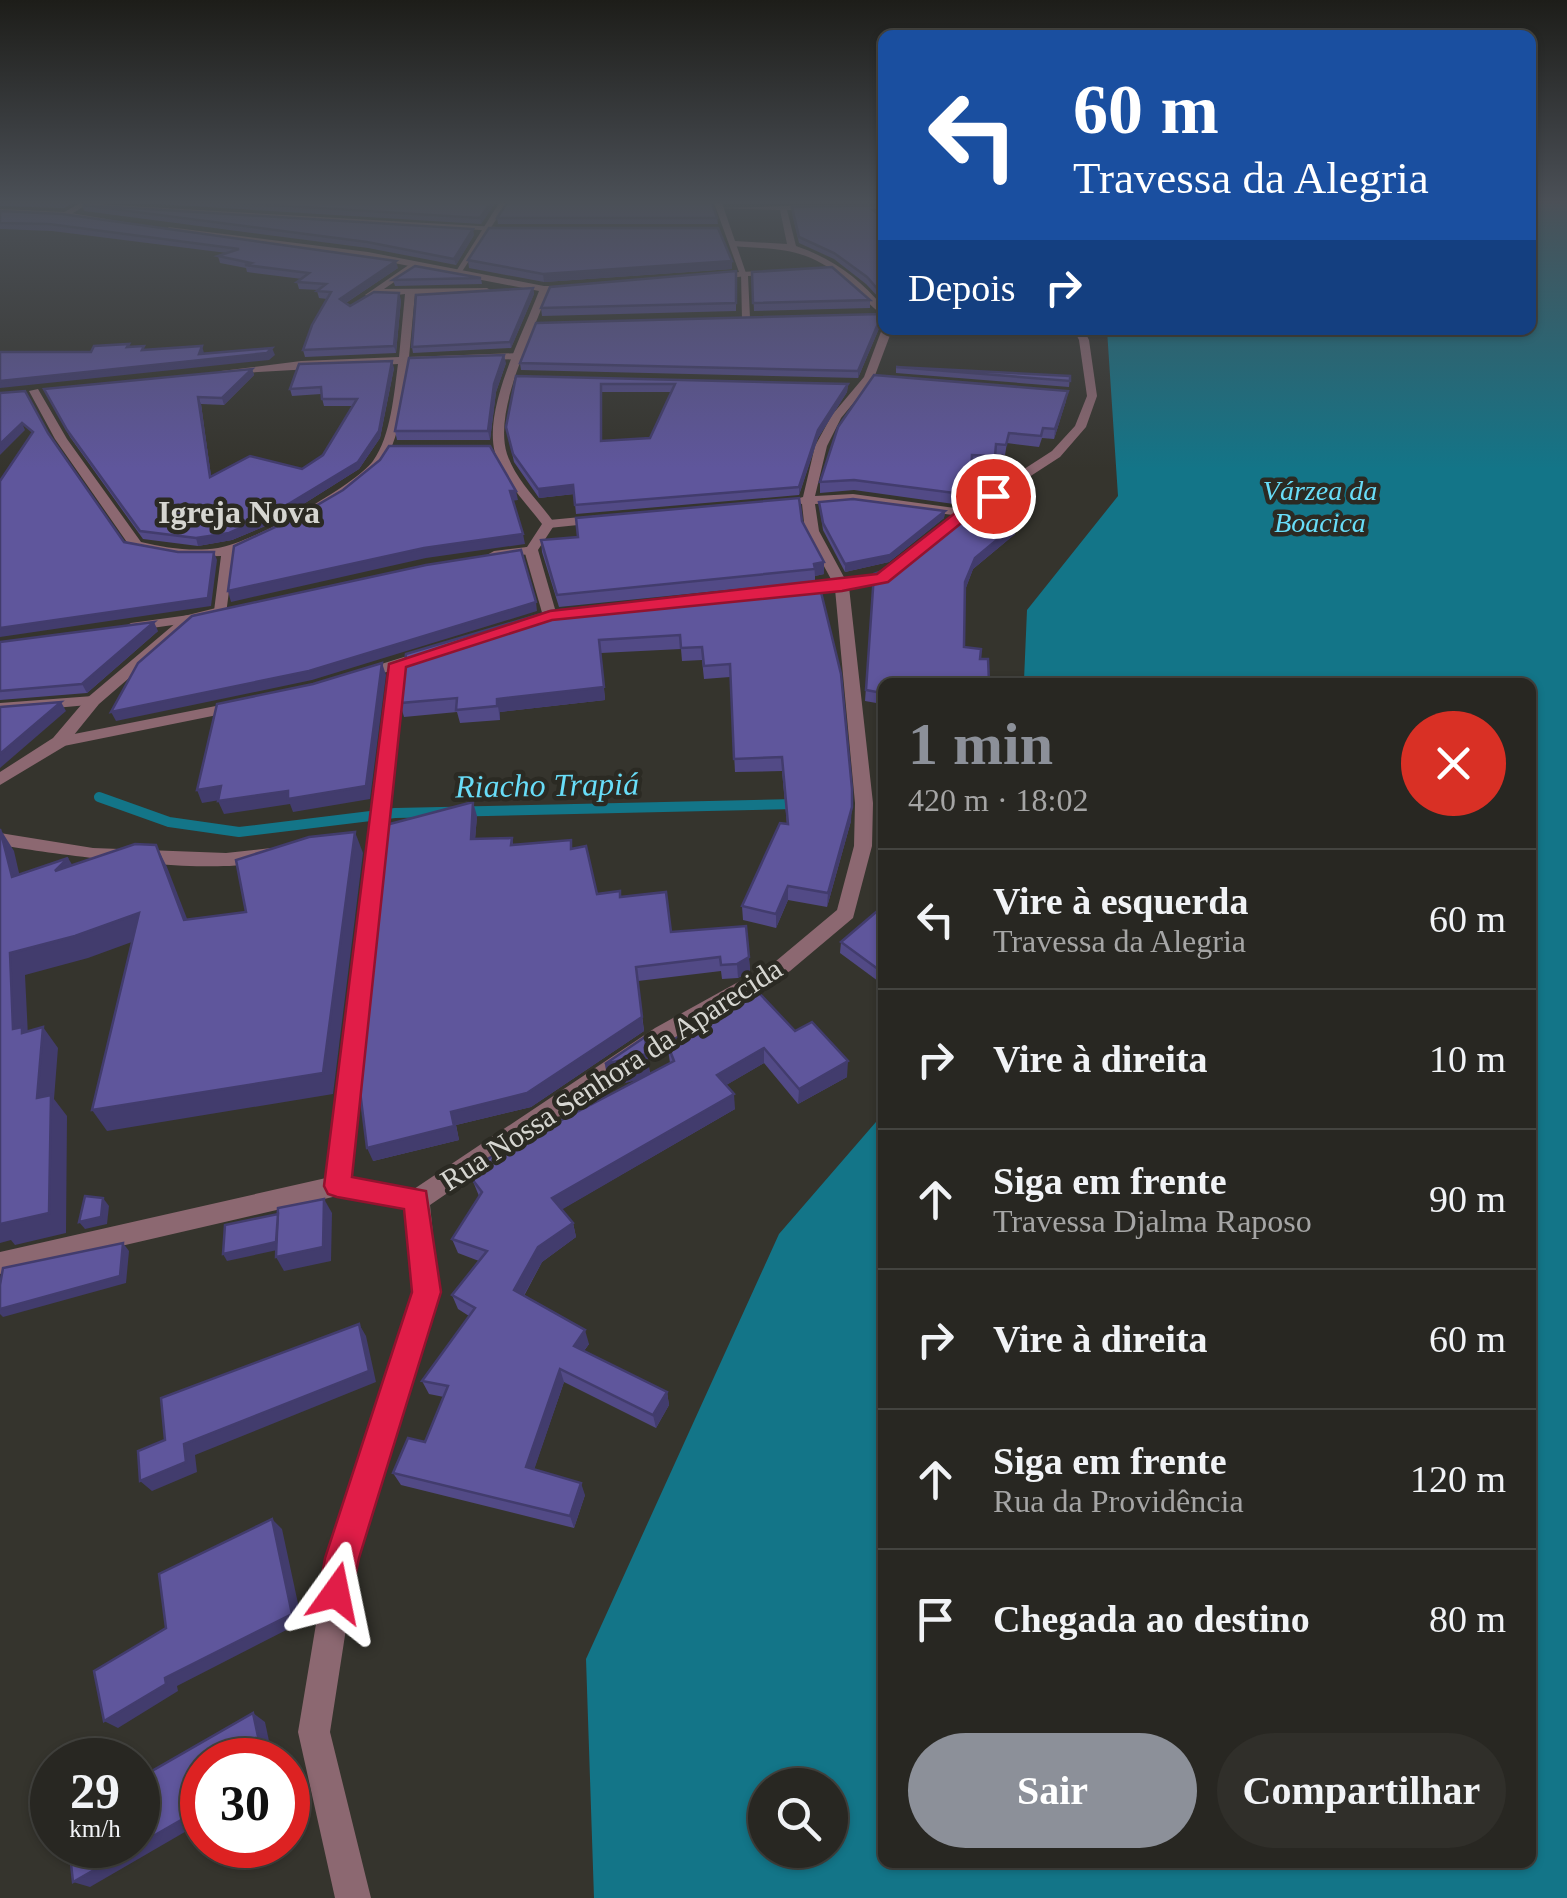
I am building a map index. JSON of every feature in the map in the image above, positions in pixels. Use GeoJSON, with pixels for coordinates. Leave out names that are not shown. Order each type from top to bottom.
{"type":"FeatureCollection","features":[{"type":"Feature","properties":{"kind":"street"},"geometry":{"type":"LineString","coordinates":[[362,300],[374,292],[475,292]]}},
{"type":"Feature","properties":{"kind":"street"},"geometry":{"type":"LineString","coordinates":[[543,292],[512,377],[499,448],[505,463],[549,524]]}},
{"type":"Feature","properties":{"kind":"street"},"geometry":{"type":"LineString","coordinates":[[744,292],[745,318]]}},
{"type":"Feature","properties":{"kind":"street"},"geometry":{"type":"LineString","coordinates":[[34,391],[61,439],[136,545],[162,551],[228,550],[276,529],[365,475],[378,463],[386,448],[403,361],[410,294]]}},
{"type":"Feature","properties":{"kind":"street"},"geometry":{"type":"LineString","coordinates":[[863,315],[878,313]]}},
{"type":"Feature","properties":{"kind":"street"},"geometry":{"type":"LineString","coordinates":[[726,318],[765,318]]}},
{"type":"Feature","properties":{"kind":"street"},"geometry":{"type":"LineString","coordinates":[[532,323],[552,323]]}},
{"type":"Feature","properties":{"kind":"street"},"geometry":{"type":"LineString","coordinates":[[808,500],[822,446],[836,417],[865,381],[885,335]]}},
{"type":"Feature","properties":{"kind":"street"},"geometry":{"type":"LineString","coordinates":[[783,592],[842,586],[892,573],[964,513],[1056,454],[1080,427],[1092,396],[1082,335]]}},
{"type":"Feature","properties":{"kind":"street"},"geometry":{"type":"LineString","coordinates":[[206,374],[301,364],[518,356]]}},
{"type":"Feature","properties":{"kind":"street"},"geometry":{"type":"LineString","coordinates":[[512,377],[528,377]]}},
{"type":"Feature","properties":{"kind":"street"},"geometry":{"type":"LineString","coordinates":[[841,384],[883,379]]}},
{"type":"Feature","properties":{"kind":"street"},"geometry":{"type":"LineString","coordinates":[[17,393],[53,389]]}},
{"type":"Feature","properties":{"kind":"street"},"geometry":{"type":"LineString","coordinates":[[1074,394],[1092,396]]}},
{"type":"Feature","properties":{"kind":"street"},"geometry":{"type":"LineString","coordinates":[[386,448],[404,448]]}},
{"type":"Feature","properties":{"kind":"street"},"geometry":{"type":"LineString","coordinates":[[480,448],[499,448]]}},
{"type":"Feature","properties":{"kind":"street"},"geometry":{"type":"LineString","coordinates":[[788,502],[853,498],[964,513]]}},
{"type":"Feature","properties":{"kind":"street","name":"Rua Nossa Senhora da Aparecida"},"geometry":{"type":"LineString","coordinates":[[352,1898],[314,1732],[342,1558],[426,1292],[417,1200],[664,1034],[783,966],[846,913],[863,846],[864,802],[842,586],[812,530],[808,500]]}},
{"type":"Feature","properties":{"kind":"street"},"geometry":{"type":"LineString","coordinates":[[549,524],[609,519]]}},
{"type":"Feature","properties":{"kind":"street"},"geometry":{"type":"LineString","coordinates":[[479,558],[531,550],[549,524]]}},
{"type":"Feature","properties":{"kind":"street"},"geometry":{"type":"LineString","coordinates":[[221,611],[228,550]]}},
{"type":"Feature","properties":{"kind":"street"},"geometry":{"type":"LineString","coordinates":[[531,550],[550,616]]}},
{"type":"Feature","properties":{"kind":"street"},"geometry":{"type":"LineString","coordinates":[[114,629],[189,619],[240,607]]}},
{"type":"Feature","properties":{"kind":"street"},"geometry":{"type":"LineString","coordinates":[[533,621],[570,614]]}},
{"type":"Feature","properties":{"kind":"street"},"geometry":{"type":"LineString","coordinates":[[4,777],[59,742],[93,700],[189,619]]}},
{"type":"Feature","properties":{"kind":"street"},"geometry":{"type":"LineString","coordinates":[[332,683],[448,648]]}},
{"type":"Feature","properties":{"kind":"street"},"geometry":{"type":"LineString","coordinates":[[337,1186],[371,838],[384,792],[398,664]]}},
{"type":"Feature","properties":{"kind":"street"},"geometry":{"type":"LineString","coordinates":[[0,708],[93,700]]}},
{"type":"Feature","properties":{"kind":"street"},"geometry":{"type":"LineString","coordinates":[[59,742],[262,700]]}},
{"type":"Feature","properties":{"kind":"street"},"geometry":{"type":"LineString","coordinates":[[0,839],[93,854],[226,859],[283,853]]}},
{"type":"Feature","properties":{"kind":"street"},"geometry":{"type":"LineString","coordinates":[[0,1263],[337,1186],[417,1200]]}},
{"type":"Feature","properties":{"kind":"water","name":"Várzea da Boacica"},"geometry":{"type":"Polygon","coordinates":[[[1536,292],[1567,292],[1567,1898],[594,1898],[586,1659],[779,1234],[878,1120],[878,1868],[1536,1868],[1536,678],[1024,678],[1027,610],[1118,496],[1107,335],[1536,335],[1536,292]]]}},
{"type":"Feature","properties":{"kind":"building"},"geometry":{"type":"Polygon","coordinates":[[[325,292],[351,292],[340,299],[350,306],[374,292],[399,293],[394,346],[303,350],[331,292],[325,292]]]}},
{"type":"Feature","properties":{"kind":"building"},"geometry":{"type":"Polygon","coordinates":[[[531,292],[510,342],[412,347],[416,295],[531,292]]]}},
{"type":"Feature","properties":{"kind":"building"},"geometry":{"type":"Polygon","coordinates":[[[548,292],[736,292],[736,303],[541,308],[548,292]]]}},
{"type":"Feature","properties":{"kind":"building"},"geometry":{"type":"Polygon","coordinates":[[[753,292],[860,292],[870,300],[753,303],[753,292]]]}},
{"type":"Feature","properties":{"kind":"building"},"geometry":{"type":"Polygon","coordinates":[[[878,314],[878,324],[858,371],[520,363],[536,323],[878,314]]]}},
{"type":"Feature","properties":{"kind":"building"},"geometry":{"type":"Polygon","coordinates":[[[129,344],[127,347],[144,346],[142,350],[202,346],[199,354],[272,348],[267,353],[0,381],[0,352],[91,352],[94,346],[129,344]]]}},
{"type":"Feature","properties":{"kind":"building"},"geometry":{"type":"Polygon","coordinates":[[[504,355],[494,384],[488,431],[395,431],[409,358],[504,355]]]}},
{"type":"Feature","properties":{"kind":"building"},"geometry":{"type":"Polygon","coordinates":[[[392,361],[379,431],[358,462],[272,514],[229,533],[196,538],[140,531],[67,430],[44,389],[252,369],[222,398],[198,397],[210,477],[250,456],[302,469],[323,455],[357,399],[322,399],[321,387],[290,389],[299,364],[392,361]]]}},
{"type":"Feature","properties":{"kind":"building"},"geometry":{"type":"Polygon","coordinates":[[[896,367],[1070,376],[1070,381],[896,367]]]}},
{"type":"Feature","properties":{"kind":"building"},"geometry":{"type":"Polygon","coordinates":[[[874,375],[1068,391],[1055,429],[1043,428],[1041,436],[1009,433],[1006,445],[996,444],[995,456],[972,455],[970,489],[962,494],[854,480],[820,482],[838,427],[874,375]]]}},
{"type":"Feature","properties":{"kind":"building"},"geometry":{"type":"Polygon","coordinates":[[[516,376],[848,384],[818,430],[799,487],[575,505],[573,485],[538,489],[513,454],[506,427],[516,376]],[[601,384],[601,441],[650,438],[675,384],[601,384]]]}},
{"type":"Feature","properties":{"kind":"building"},"geometry":{"type":"Polygon","coordinates":[[[25,391],[48,433],[124,542],[178,552],[214,552],[208,598],[0,628],[0,481],[33,432],[22,423],[0,444],[0,393],[25,391]]]}},
{"type":"Feature","properties":{"kind":"building"},"geometry":{"type":"Polygon","coordinates":[[[389,446],[490,446],[516,491],[510,491],[523,534],[424,548],[228,591],[234,546],[343,490],[380,460],[389,446]]]}},
{"type":"Feature","properties":{"kind":"building"},"geometry":{"type":"Polygon","coordinates":[[[799,498],[802,521],[824,562],[814,564],[815,569],[557,595],[541,540],[578,537],[576,518],[799,498]]]}},
{"type":"Feature","properties":{"kind":"building"},"geometry":{"type":"Polygon","coordinates":[[[853,499],[945,511],[890,555],[845,564],[823,523],[819,502],[853,499]]]}},
{"type":"Feature","properties":{"kind":"building"},"geometry":{"type":"Polygon","coordinates":[[[969,511],[1016,524],[975,558],[965,582],[964,647],[981,649],[980,659],[988,659],[989,678],[878,678],[878,692],[866,690],[874,574],[904,563],[969,511]]]}},
{"type":"Feature","properties":{"kind":"building"},"geometry":{"type":"Polygon","coordinates":[[[521,550],[536,602],[309,671],[111,712],[138,663],[192,616],[426,565],[521,550]]]}},
{"type":"Feature","properties":{"kind":"building"},"geometry":{"type":"Polygon","coordinates":[[[819,584],[841,674],[852,807],[828,893],[788,886],[776,914],[742,906],[780,823],[788,824],[782,757],[734,759],[730,664],[704,666],[702,647],[681,648],[680,635],[599,640],[604,687],[497,699],[497,706],[456,710],[457,698],[400,703],[406,654],[551,611],[819,584]]]}},
{"type":"Feature","properties":{"kind":"building"},"geometry":{"type":"Polygon","coordinates":[[[154,622],[82,684],[0,691],[0,642],[154,622]]]}},
{"type":"Feature","properties":{"kind":"building"},"geometry":{"type":"Polygon","coordinates":[[[382,663],[366,786],[288,799],[288,791],[218,801],[221,786],[197,790],[217,704],[313,684],[382,663]]]}},
{"type":"Feature","properties":{"kind":"building"},"geometry":{"type":"Polygon","coordinates":[[[61,702],[0,754],[0,707],[61,702]]]}},
{"type":"Feature","properties":{"kind":"building"},"geometry":{"type":"Polygon","coordinates":[[[473,802],[471,839],[512,838],[511,845],[571,840],[571,849],[586,846],[597,894],[620,891],[620,897],[666,892],[671,932],[746,926],[749,957],[737,964],[721,965],[720,957],[636,967],[642,1017],[527,1093],[451,1112],[454,1126],[367,1148],[358,1075],[386,825],[473,802]]]}},
{"type":"Feature","properties":{"kind":"building"},"geometry":{"type":"Polygon","coordinates":[[[0,829],[12,877],[68,858],[55,871],[135,844],[156,845],[184,920],[246,912],[236,860],[309,837],[355,832],[323,1073],[92,1110],[139,913],[75,936],[10,953],[13,1029],[22,1027],[22,1033],[43,1027],[37,1098],[51,1095],[49,1213],[0,1224],[0,829]]]}},
{"type":"Feature","properties":{"kind":"building"},"geometry":{"type":"Polygon","coordinates":[[[878,910],[878,969],[841,942],[878,910]]]}},
{"type":"Feature","properties":{"kind":"building"},"geometry":{"type":"Polygon","coordinates":[[[759,993],[795,1031],[812,1022],[848,1061],[799,1089],[764,1048],[717,1075],[734,1094],[552,1198],[573,1223],[538,1247],[514,1290],[585,1330],[574,1346],[667,1392],[653,1415],[560,1369],[526,1467],[581,1483],[570,1516],[393,1473],[408,1438],[425,1442],[448,1386],[422,1381],[475,1308],[452,1295],[487,1251],[452,1239],[482,1192],[472,1179],[472,1167],[674,1061],[667,1043],[759,993]]]}},
{"type":"Feature","properties":{"kind":"building"},"geometry":{"type":"Polygon","coordinates":[[[645,1037],[647,1054],[605,1064],[645,1037]]]}},
{"type":"Feature","properties":{"kind":"building"},"geometry":{"type":"Polygon","coordinates":[[[85,1196],[103,1198],[101,1217],[79,1222],[85,1196]]]}},
{"type":"Feature","properties":{"kind":"building"},"geometry":{"type":"Polygon","coordinates":[[[324,1199],[323,1247],[276,1257],[278,1208],[324,1199]]]}},
{"type":"Feature","properties":{"kind":"building"},"geometry":{"type":"Polygon","coordinates":[[[278,1214],[276,1242],[223,1254],[225,1225],[278,1214]]]}},
{"type":"Feature","properties":{"kind":"building"},"geometry":{"type":"Polygon","coordinates":[[[123,1243],[120,1276],[0,1309],[3,1268],[123,1243]]]}},
{"type":"Feature","properties":{"kind":"building"},"geometry":{"type":"Polygon","coordinates":[[[359,1324],[369,1371],[184,1444],[186,1462],[140,1481],[138,1451],[165,1440],[161,1398],[359,1324]]]}},
{"type":"Feature","properties":{"kind":"building"},"geometry":{"type":"Polygon","coordinates":[[[272,1519],[292,1614],[165,1678],[166,1684],[104,1721],[94,1671],[166,1628],[159,1574],[272,1519]]]}},
{"type":"Feature","properties":{"kind":"building"},"geometry":{"type":"Polygon","coordinates":[[[253,1713],[258,1738],[209,1738],[253,1713]]]}},
{"type":"Feature","properties":{"kind":"building"},"geometry":{"type":"Polygon","coordinates":[[[180,1755],[180,1821],[160,1832],[160,1766],[180,1755]]]}},
{"type":"Feature","properties":{"kind":"building"},"geometry":{"type":"Polygon","coordinates":[[[71,1868],[98,1868],[73,1882],[71,1868]]]}},
{"type":"Feature","properties":{"kind":"waterway","name":"Riacho Trapiá"},"geometry":{"type":"LineString","coordinates":[[99,797],[169,822],[239,832],[395,813],[796,804]]}},
{"type":"Feature","properties":{"kind":"district","name":"Igreja Nova"},"geometry":{"type":"Point","coordinates":[239,512]}},
{"type":"Feature","properties":{"kind":"route"},"geometry":{"type":"LineString","coordinates":[[336,1593],[342,1558],[426,1292],[417,1200],[337,1186],[398,664],[550,616],[842,586],[882,578],[964,513],[993,496]]}}]}
